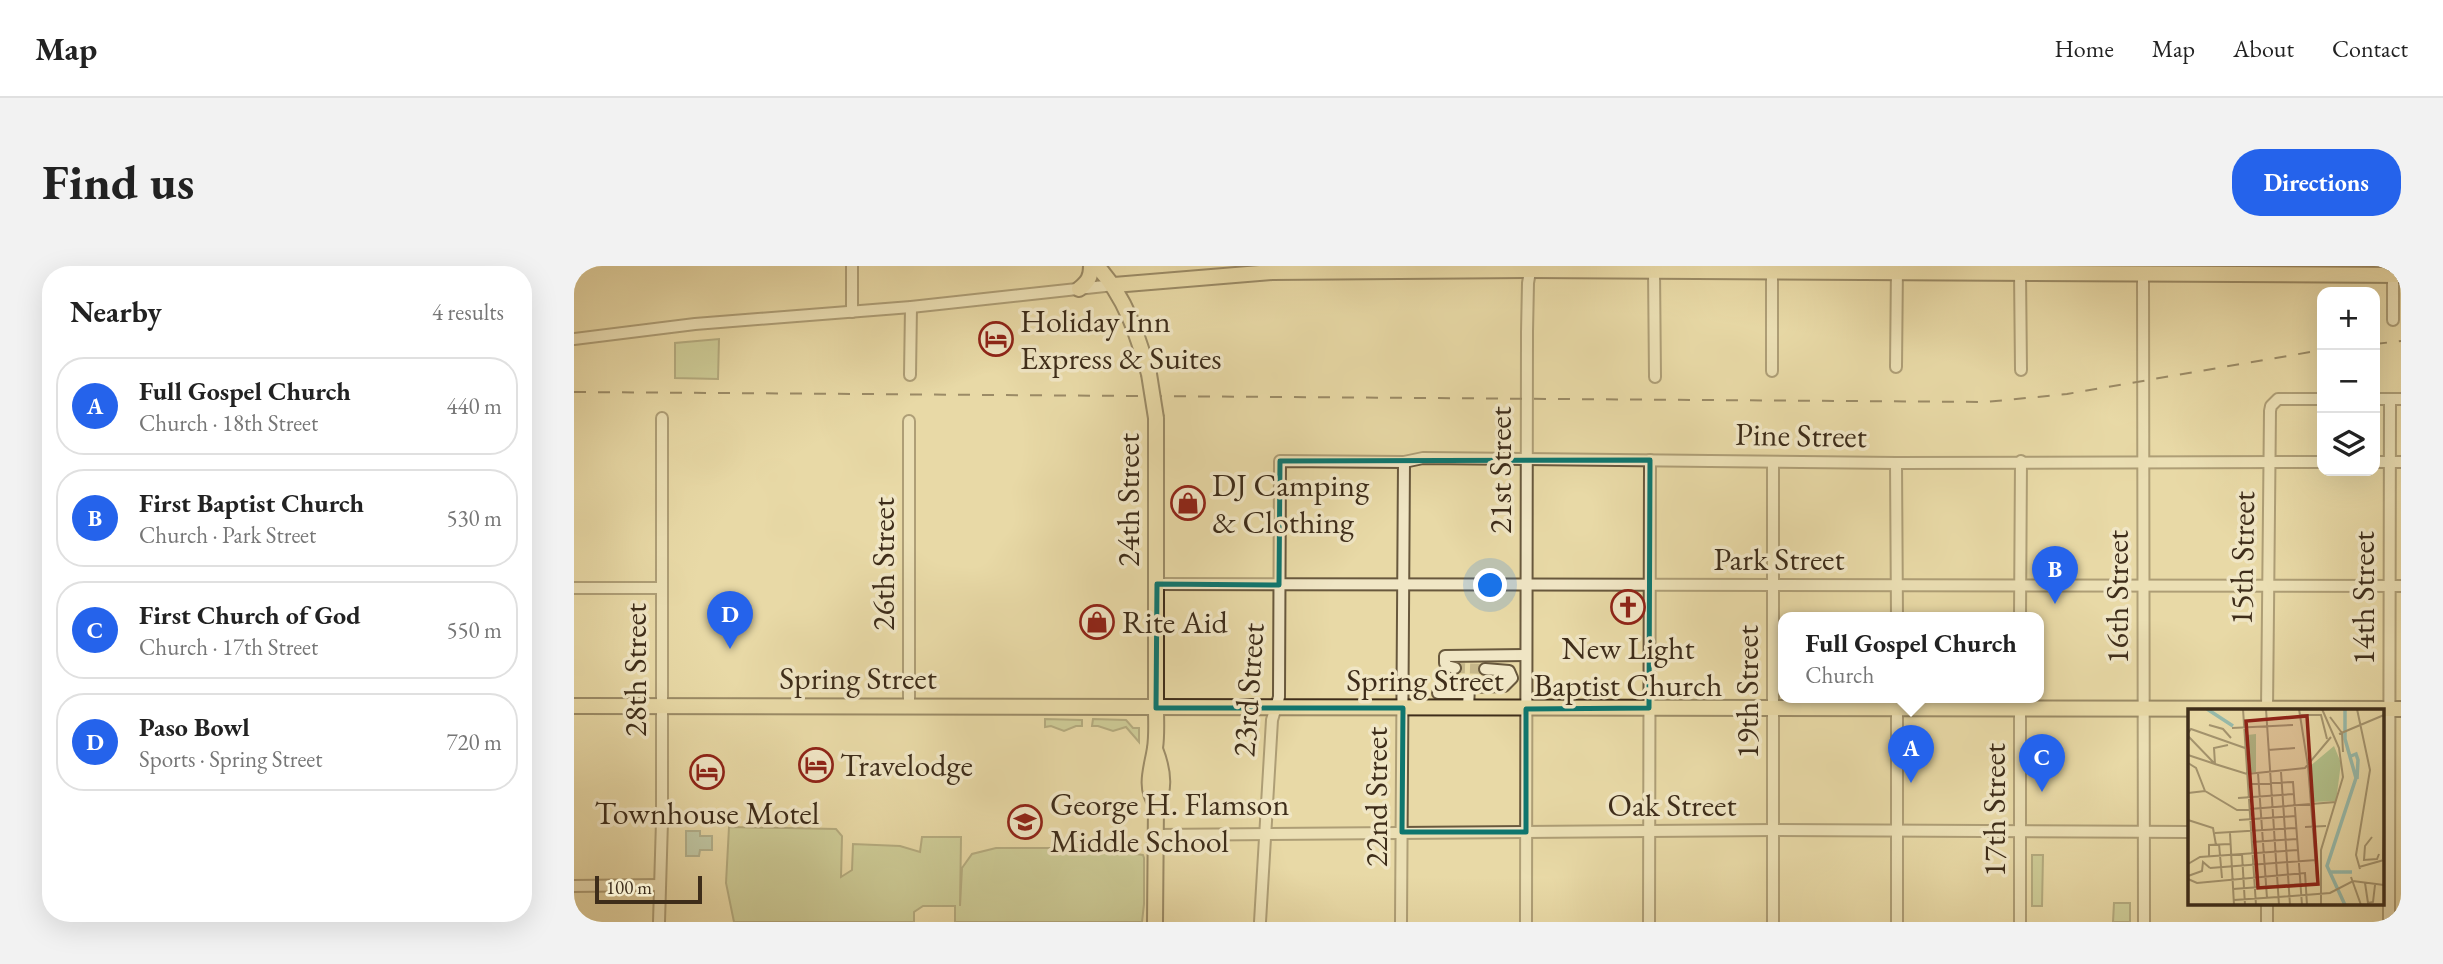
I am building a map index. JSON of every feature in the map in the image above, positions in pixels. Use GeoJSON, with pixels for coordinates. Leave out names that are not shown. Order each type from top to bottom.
{"type":"FeatureCollection","features":[{"type":"Feature","properties":{"kind":"main road"},"geometry":{"type":"LineString","coordinates":[[1079,289],[1088,283],[1091,266]]}},
{"type":"Feature","properties":{"kind":"main road","name":"24th Street"},"geometry":{"type":"LineString","coordinates":[[1097,266],[1114,285],[1133,322],[1149,374],[1156,418],[1155,748],[1162,768],[1161,796],[1156,804],[1156,922]]}},
{"type":"Feature","properties":{"kind":"main road"},"geometry":{"type":"LineString","coordinates":[[1114,285],[1272,272],[1530,268],[1654,271],[2020,268],[2143,273],[2397,275]]}},
{"type":"Feature","properties":{"kind":"main road","name":"Spring Street"},"geometry":{"type":"LineString","coordinates":[[574,706],[1774,709],[1897,703],[2020,703],[2188,709]]}},
{"type":"Feature","properties":{"kind":"street"},"geometry":{"type":"LineString","coordinates":[[852,266],[852,312]]}},
{"type":"Feature","properties":{"kind":"street","name":"21st Street"},"geometry":{"type":"LineString","coordinates":[[1526,922],[1527,320],[1530,268]]}},
{"type":"Feature","properties":{"kind":"street"},"geometry":{"type":"LineString","coordinates":[[2020,268],[2021,370]]}},
{"type":"Feature","properties":{"kind":"street"},"geometry":{"type":"LineString","coordinates":[[1772,269],[1772,371]]}},
{"type":"Feature","properties":{"kind":"street"},"geometry":{"type":"LineString","coordinates":[[1896,367],[1897,269]]}},
{"type":"Feature","properties":{"kind":"street"},"geometry":{"type":"LineString","coordinates":[[1654,271],[1655,377]]}},
{"type":"Feature","properties":{"kind":"street","name":"16th Street"},"geometry":{"type":"LineString","coordinates":[[2143,273],[2144,922]]}},
{"type":"Feature","properties":{"kind":"street"},"geometry":{"type":"LineString","coordinates":[[2393,320],[2397,275]]}},
{"type":"Feature","properties":{"kind":"street"},"geometry":{"type":"LineString","coordinates":[[574,339],[702,324],[911,307],[1114,285]]}},
{"type":"Feature","properties":{"kind":"street"},"geometry":{"type":"LineString","coordinates":[[910,375],[911,307]]}},
{"type":"Feature","properties":{"kind":"street","name":"15th Street"},"geometry":{"type":"LineString","coordinates":[[2267,709],[2271,406],[2278,399],[2317,399]]}},
{"type":"Feature","properties":{"kind":"street","name":"14th Street"},"geometry":{"type":"LineString","coordinates":[[2389,922],[2385,832],[2395,709],[2395,399]]}},
{"type":"Feature","properties":{"kind":"street","name":"28th Street"},"geometry":{"type":"LineString","coordinates":[[659,922],[662,418]]}},
{"type":"Feature","properties":{"kind":"street","name":"26th Street"},"geometry":{"type":"LineString","coordinates":[[909,421],[909,706]]}},
{"type":"Feature","properties":{"kind":"street","name":"Pine Street"},"geometry":{"type":"LineString","coordinates":[[1280,461],[1404,462],[1423,458],[1896,463],[2317,462]]}},
{"type":"Feature","properties":{"kind":"street"},"geometry":{"type":"LineString","coordinates":[[1649,922],[1650,460]]}},
{"type":"Feature","properties":{"kind":"street","name":"23rd Street"},"geometry":{"type":"LineString","coordinates":[[1259,922],[1272,719],[1279,697],[1280,461]]}},
{"type":"Feature","properties":{"kind":"street"},"geometry":{"type":"LineString","coordinates":[[2020,612],[2021,461]]}},
{"type":"Feature","properties":{"kind":"street","name":"22nd Street"},"geometry":{"type":"LineString","coordinates":[[1401,922],[1404,462]]}},
{"type":"Feature","properties":{"kind":"street","name":"19th Street"},"geometry":{"type":"LineString","coordinates":[[1773,462],[1773,922]]}},
{"type":"Feature","properties":{"kind":"street"},"geometry":{"type":"LineString","coordinates":[[1896,463],[1897,612]]}},
{"type":"Feature","properties":{"kind":"street","name":"Park Street"},"geometry":{"type":"LineString","coordinates":[[1157,583],[2395,586]]}},
{"type":"Feature","properties":{"kind":"street"},"geometry":{"type":"LineString","coordinates":[[574,588],[661,588]]}},
{"type":"Feature","properties":{"kind":"street"},"geometry":{"type":"LineString","coordinates":[[1455,668],[1444,663],[1445,656],[1526,655]]}},
{"type":"Feature","properties":{"kind":"street"},"geometry":{"type":"LineString","coordinates":[[1485,669],[1509,671],[1512,678],[1504,686]]}},
{"type":"Feature","properties":{"kind":"street"},"geometry":{"type":"LineString","coordinates":[[1468,708],[1468,693],[1471,687],[1526,686]]}},
{"type":"Feature","properties":{"kind":"street"},"geometry":{"type":"LineString","coordinates":[[1438,693],[1468,693]]}},
{"type":"Feature","properties":{"kind":"street"},"geometry":{"type":"LineString","coordinates":[[1897,703],[1897,922]]}},
{"type":"Feature","properties":{"kind":"street","name":"17th Street"},"geometry":{"type":"LineString","coordinates":[[2020,703],[2020,922]]}},
{"type":"Feature","properties":{"kind":"street","name":"Oak Street"},"geometry":{"type":"LineString","coordinates":[[1156,835],[1265,832],[1773,830],[2188,832]]}},
{"type":"Feature","properties":{"kind":"street"},"geometry":{"type":"LineString","coordinates":[[2385,832],[2401,832]]}},
{"type":"Feature","properties":{"kind":"street"},"geometry":{"type":"LineString","coordinates":[[574,886],[660,885]]}},
{"type":"Feature","properties":{"kind":"street"},"geometry":{"type":"LineString","coordinates":[[2267,904],[2267,922]]}},
{"type":"Feature","properties":{"kind":"highlighted area"},"geometry":{"type":"Polygon","coordinates":[[[1650,460],[1649,708],[1526,709],[1526,832],[1402,832],[1403,708],[1156,708],[1157,584],[1279,585],[1280,461],[1650,460]]]}},
{"type":"Feature","properties":{"kind":"green space"},"geometry":{"type":"Polygon","coordinates":[[[719,339],[718,379],[675,378],[675,343],[719,339]]]}},
{"type":"Feature","properties":{"kind":"green space"},"geometry":{"type":"Polygon","coordinates":[[[1045,719],[1082,720],[1082,726],[1064,731],[1051,726],[1045,727],[1045,719]]]}},
{"type":"Feature","properties":{"kind":"green space"},"geometry":{"type":"Polygon","coordinates":[[[1093,719],[1126,720],[1133,728],[1139,728],[1139,742],[1126,727],[1113,731],[1092,726],[1093,719]]]}},
{"type":"Feature","properties":{"kind":"green space"},"geometry":{"type":"Polygon","coordinates":[[[729,827],[836,829],[842,836],[841,877],[852,870],[853,844],[900,846],[920,852],[922,837],[961,837],[960,906],[962,868],[972,854],[996,848],[1101,848],[1110,852],[1143,855],[1142,922],[955,922],[955,906],[923,906],[914,912],[914,922],[734,922],[726,883],[729,827]]]}},
{"type":"Feature","properties":{"kind":"green space"},"geometry":{"type":"Polygon","coordinates":[[[2032,855],[2043,855],[2042,906],[2032,906],[2032,855]]]}},
{"type":"Feature","properties":{"kind":"green space"},"geometry":{"type":"Polygon","coordinates":[[[2114,903],[2130,903],[2130,922],[2113,922],[2114,903]]]}},
{"type":"Feature","properties":{"kind":"shaded area"},"geometry":{"type":"Polygon","coordinates":[[[686,831],[700,831],[700,836],[712,836],[712,850],[700,850],[699,856],[686,856],[686,831]]]}},
{"type":"Feature","properties":{"kind":"tunnel"},"geometry":{"type":"LineString","coordinates":[[1455,668],[1485,669]]}},
{"type":"Feature","properties":{"kind":"railway"},"geometry":{"type":"LineString","coordinates":[[2380,343],[2401,341]]}},
{"type":"Feature","properties":{"kind":"railway"},"geometry":{"type":"LineString","coordinates":[[574,392],[1986,402],[2067,394],[2317,351]]}},
{"type":"Feature","properties":{"kind":"place","name":"Holiday Inn Express & Suites"},"geometry":{"type":"Point","coordinates":[996,339]}},
{"type":"Feature","properties":{"kind":"place","name":"DJ Camping & Clothing"},"geometry":{"type":"Point","coordinates":[1188,503]}},
{"type":"Feature","properties":{"kind":"place","name":"First Baptist Church"},"geometry":{"type":"Point","coordinates":[2055,604]}},
{"type":"Feature","properties":{"kind":"place","name":"New Light Baptist Church"},"geometry":{"type":"Point","coordinates":[1628,607]}},
{"type":"Feature","properties":{"kind":"place","name":"Rite Aid"},"geometry":{"type":"Point","coordinates":[1097,622]}},
{"type":"Feature","properties":{"kind":"place","name":"Paso Bowl"},"geometry":{"type":"Point","coordinates":[730,649]}},
{"type":"Feature","properties":{"kind":"place","name":"Travelodge"},"geometry":{"type":"Point","coordinates":[816,765]}},
{"type":"Feature","properties":{"kind":"place","name":"Townhouse Motel"},"geometry":{"type":"Point","coordinates":[707,772]}},
{"type":"Feature","properties":{"kind":"place","name":"Full Gospel Church"},"geometry":{"type":"Point","coordinates":[1911,783]}},
{"type":"Feature","properties":{"kind":"place","name":"First Church of God"},"geometry":{"type":"Point","coordinates":[2042,792]}},
{"type":"Feature","properties":{"kind":"place","name":"George H. Flamson Middle School"},"geometry":{"type":"Point","coordinates":[1025,822]}}]}
